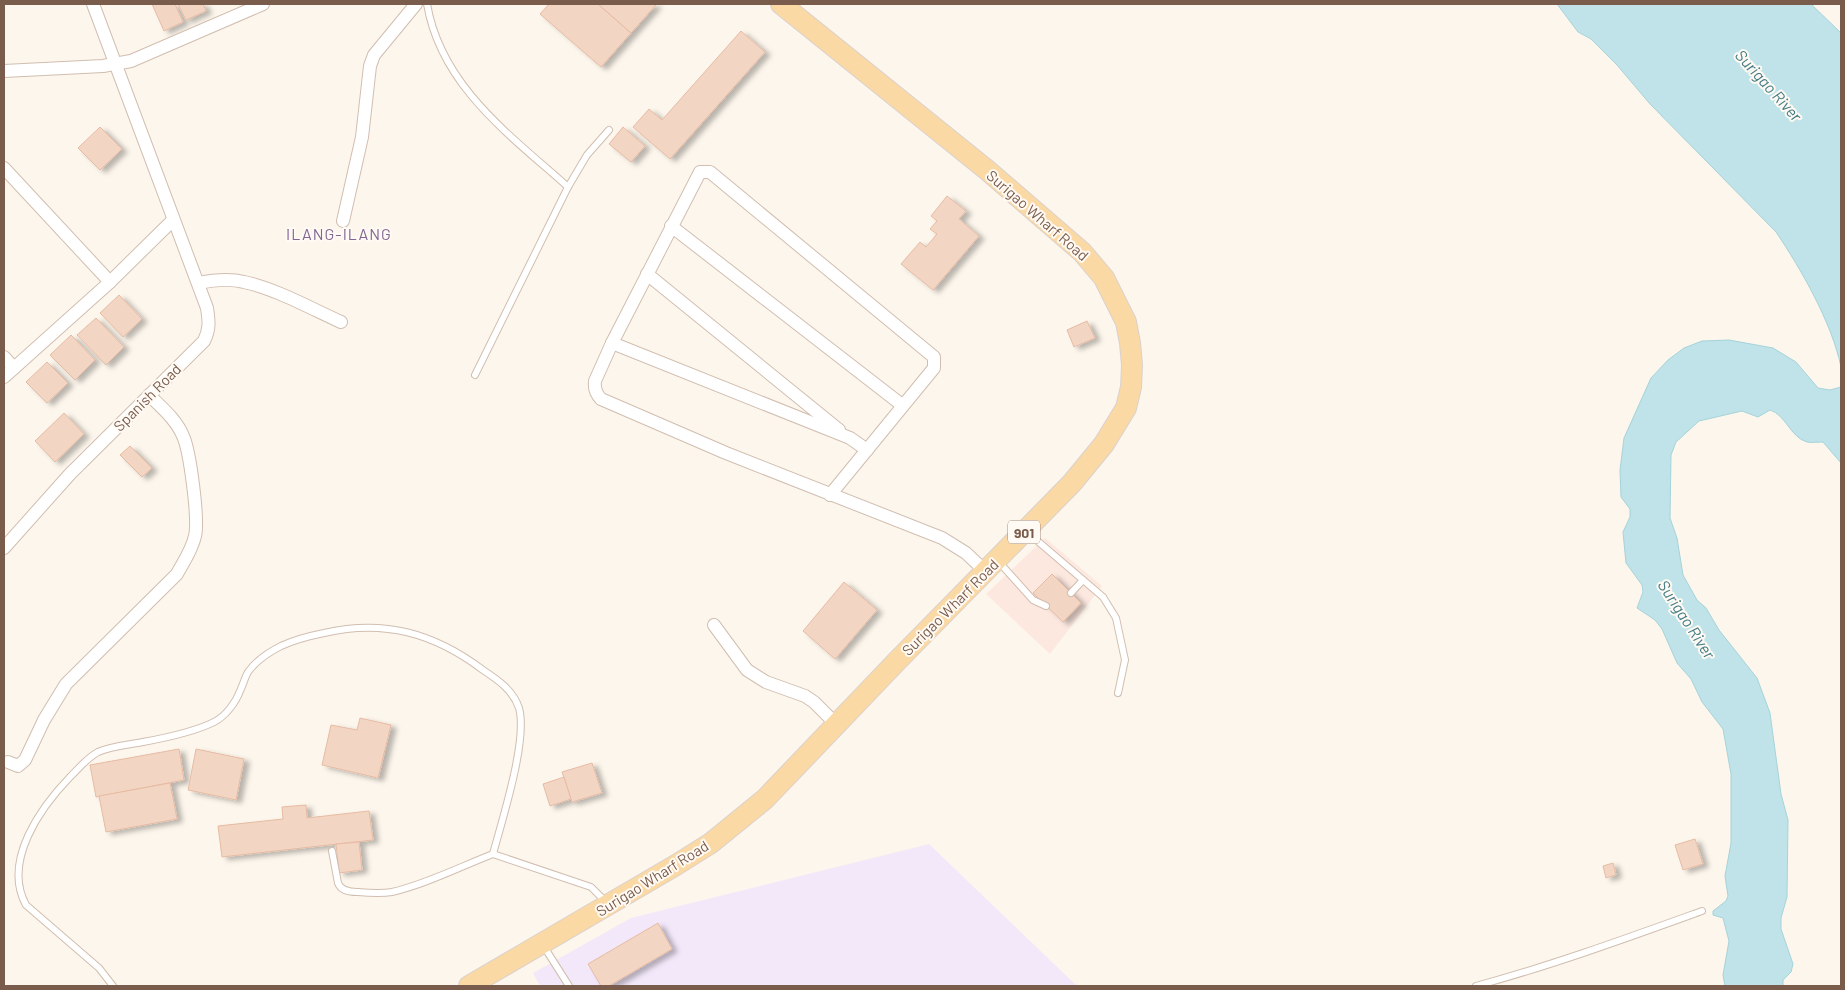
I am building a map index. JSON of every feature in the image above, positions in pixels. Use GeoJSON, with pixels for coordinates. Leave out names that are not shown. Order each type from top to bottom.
{"type":"FeatureCollection","features":[{"type":"Feature","properties":{"kind":"main road","name":"Surigao Wharf Road"},"geometry":{"type":"LineString","coordinates":[[470,986],[683,861],[711,843],[771,793],[1089,465],[1126,408],[1131,387],[1131,351],[1126,322],[1104,278],[1082,252],[1054,226],[781,4]]}},
{"type":"Feature","properties":{"kind":"street","name":"Spanish Road"},"geometry":{"type":"LineString","coordinates":[[4,548],[70,474],[204,340],[209,331],[207,308],[94,4]]}},
{"type":"Feature","properties":{"kind":"street"},"geometry":{"type":"LineString","coordinates":[[4,71],[117,64],[146,55],[263,4]]}},
{"type":"Feature","properties":{"kind":"street"},"geometry":{"type":"LineString","coordinates":[[343,222],[362,137],[370,66],[374,55],[416,4]]}},
{"type":"Feature","properties":{"kind":"street"},"geometry":{"type":"LineString","coordinates":[[4,168],[110,282]]}},
{"type":"Feature","properties":{"kind":"street"},"geometry":{"type":"LineString","coordinates":[[830,495],[934,368],[935,360],[932,354],[710,172],[703,171],[697,174],[612,343],[595,381],[596,392],[601,400],[726,453],[830,495],[942,538],[991,566]]}},
{"type":"Feature","properties":{"kind":"street"},"geometry":{"type":"LineString","coordinates":[[4,377],[110,282],[173,220]]}},
{"type":"Feature","properties":{"kind":"street"},"geometry":{"type":"LineString","coordinates":[[671,226],[902,405]]}},
{"type":"Feature","properties":{"kind":"street"},"geometry":{"type":"LineString","coordinates":[[647,274],[867,450]]}},
{"type":"Feature","properties":{"kind":"street"},"geometry":{"type":"LineString","coordinates":[[198,283],[220,280],[243,281],[259,286],[341,322]]}},
{"type":"Feature","properties":{"kind":"street"},"geometry":{"type":"LineString","coordinates":[[612,343],[850,438]]}},
{"type":"Feature","properties":{"kind":"street"},"geometry":{"type":"LineString","coordinates":[[4,357],[14,368]]}},
{"type":"Feature","properties":{"kind":"street"},"geometry":{"type":"LineString","coordinates":[[8,762],[18,766],[25,760],[44,720],[66,684],[176,574],[190,552],[196,534],[196,519],[184,436],[174,421],[149,395]]}},
{"type":"Feature","properties":{"kind":"street"},"geometry":{"type":"LineString","coordinates":[[714,625],[747,670],[755,676],[805,696],[821,707],[836,724]]}},
{"type":"Feature","properties":{"kind":"lane"},"geometry":{"type":"LineString","coordinates":[[427,4],[436,41],[468,93],[487,114],[568,187]]}},
{"type":"Feature","properties":{"kind":"lane"},"geometry":{"type":"LineString","coordinates":[[475,374],[568,187],[587,155],[610,130]]}},
{"type":"Feature","properties":{"kind":"lane"},"geometry":{"type":"LineString","coordinates":[[1026,531],[1103,597],[1116,618],[1125,660],[1118,693]]}},
{"type":"Feature","properties":{"kind":"lane"},"geometry":{"type":"LineString","coordinates":[[991,566],[1032,600],[1046,606]]}},
{"type":"Feature","properties":{"kind":"lane"},"geometry":{"type":"LineString","coordinates":[[1071,593],[1083,580]]}},
{"type":"Feature","properties":{"kind":"lane"},"geometry":{"type":"LineString","coordinates":[[113,986],[99,968],[26,905],[21,896],[20,873],[23,846],[38,817],[55,792],[85,762],[99,752],[181,733],[215,722],[230,709],[239,694],[248,672],[262,657],[281,646],[306,636],[363,626],[410,633],[432,640],[455,651],[506,686],[514,696],[519,710],[521,725],[519,748],[493,854]]}},
{"type":"Feature","properties":{"kind":"lane"},"geometry":{"type":"LineString","coordinates":[[332,851],[340,887],[348,892],[373,894],[408,888],[493,854],[590,887],[610,905]]}},
{"type":"Feature","properties":{"kind":"lane"},"geometry":{"type":"LineString","coordinates":[[1476,986],[1564,960],[1702,911]]}},
{"type":"Feature","properties":{"kind":"lane"},"geometry":{"type":"LineString","coordinates":[[542,944],[569,986]]}},
{"type":"Feature","properties":{"kind":"shaded area"},"geometry":{"type":"Polygon","coordinates":[[[1045,538],[1102,586],[1050,654],[986,594],[1045,538]]]}},
{"type":"Feature","properties":{"kind":"shaded area"},"geometry":{"type":"Polygon","coordinates":[[[929,844],[1077,986],[540,986],[533,973],[631,918],[929,844]]]}},
{"type":"Feature","properties":{"kind":"water","name":"Surigao River"},"geometry":{"type":"Polygon","coordinates":[[[1557,4],[1811,4],[1841,33],[1841,367],[1837,350],[1823,315],[1776,232],[1650,104],[1617,65],[1591,39],[1578,32],[1557,4]]]}},
{"type":"Feature","properties":{"kind":"water","name":"Surigao River"},"geometry":{"type":"Polygon","coordinates":[[[1729,340],[1773,348],[1796,362],[1818,388],[1830,390],[1841,387],[1841,463],[1823,442],[1809,442],[1796,436],[1780,416],[1770,410],[1758,417],[1742,411],[1699,421],[1676,442],[1671,455],[1670,518],[1677,538],[1683,575],[1697,600],[1706,608],[1719,630],[1757,678],[1770,713],[1781,794],[1788,820],[1787,897],[1781,918],[1781,929],[1793,964],[1791,972],[1783,980],[1783,986],[1725,986],[1723,975],[1729,941],[1723,918],[1713,915],[1713,911],[1726,901],[1728,896],[1725,876],[1731,843],[1731,774],[1723,729],[1702,702],[1691,679],[1677,663],[1662,629],[1655,620],[1637,608],[1643,592],[1642,585],[1626,563],[1623,532],[1630,517],[1630,509],[1621,497],[1620,470],[1624,438],[1651,378],[1668,360],[1684,348],[1702,341],[1729,340]]]}},
{"type":"Feature","properties":{"kind":"building"},"geometry":{"type":"Polygon","coordinates":[[[152,4],[175,4],[183,22],[164,31],[152,4]]]}},
{"type":"Feature","properties":{"kind":"building"},"geometry":{"type":"Polygon","coordinates":[[[178,4],[203,4],[206,11],[186,20],[178,4]]]}},
{"type":"Feature","properties":{"kind":"building"},"geometry":{"type":"Polygon","coordinates":[[[549,4],[598,4],[631,33],[601,67],[540,14],[549,4]]]}},
{"type":"Feature","properties":{"kind":"building"},"geometry":{"type":"Polygon","coordinates":[[[598,4],[654,4],[656,5],[631,33],[598,4]]]}},
{"type":"Feature","properties":{"kind":"building"},"geometry":{"type":"Polygon","coordinates":[[[741,31],[765,52],[670,159],[633,127],[649,109],[662,120],[741,31]]]}},
{"type":"Feature","properties":{"kind":"building"},"geometry":{"type":"Polygon","coordinates":[[[100,127],[122,149],[100,170],[78,148],[100,127]]]}},
{"type":"Feature","properties":{"kind":"building"},"geometry":{"type":"Polygon","coordinates":[[[623,127],[645,146],[631,162],[609,144],[623,127]]]}},
{"type":"Feature","properties":{"kind":"building"},"geometry":{"type":"Polygon","coordinates":[[[947,196],[966,211],[959,219],[979,236],[933,290],[901,264],[920,242],[926,247],[937,234],[930,229],[937,221],[931,216],[947,196]]]}},
{"type":"Feature","properties":{"kind":"building"},"geometry":{"type":"Polygon","coordinates":[[[119,295],[142,319],[123,337],[100,313],[119,295]]]}},
{"type":"Feature","properties":{"kind":"building"},"geometry":{"type":"Polygon","coordinates":[[[96,318],[124,347],[106,365],[77,335],[96,318]]]}},
{"type":"Feature","properties":{"kind":"building"},"geometry":{"type":"Polygon","coordinates":[[[1087,321],[1095,338],[1074,347],[1067,330],[1087,321]]]}},
{"type":"Feature","properties":{"kind":"building"},"geometry":{"type":"Polygon","coordinates":[[[71,335],[95,360],[75,380],[50,355],[71,335]]]}},
{"type":"Feature","properties":{"kind":"building"},"geometry":{"type":"Polygon","coordinates":[[[47,362],[68,383],[47,403],[26,382],[47,362]]]}},
{"type":"Feature","properties":{"kind":"building"},"geometry":{"type":"Polygon","coordinates":[[[64,413],[84,434],[55,462],[35,441],[64,413]]]}},
{"type":"Feature","properties":{"kind":"building"},"geometry":{"type":"Polygon","coordinates":[[[130,446],[152,468],[142,477],[120,455],[130,446]]]}},
{"type":"Feature","properties":{"kind":"building"},"geometry":{"type":"Polygon","coordinates":[[[1052,574],[1081,603],[1063,622],[1033,593],[1052,574]]]}},
{"type":"Feature","properties":{"kind":"building"},"geometry":{"type":"Polygon","coordinates":[[[844,582],[877,610],[835,659],[803,631],[844,582]]]}},
{"type":"Feature","properties":{"kind":"building"},"geometry":{"type":"Polygon","coordinates":[[[360,718],[391,725],[378,778],[322,765],[331,725],[357,730],[360,718]]]}},
{"type":"Feature","properties":{"kind":"building"},"geometry":{"type":"Polygon","coordinates":[[[179,749],[184,780],[96,797],[90,765],[179,749]]]}},
{"type":"Feature","properties":{"kind":"building"},"geometry":{"type":"Polygon","coordinates":[[[196,749],[244,759],[236,800],[188,790],[196,749]]]}},
{"type":"Feature","properties":{"kind":"building"},"geometry":{"type":"Polygon","coordinates":[[[592,763],[602,793],[572,802],[562,772],[592,763]]]}},
{"type":"Feature","properties":{"kind":"building"},"geometry":{"type":"Polygon","coordinates":[[[564,777],[571,799],[550,806],[543,784],[564,777]]]}},
{"type":"Feature","properties":{"kind":"building"},"geometry":{"type":"Polygon","coordinates":[[[170,783],[177,819],[106,832],[99,796],[170,783]]]}},
{"type":"Feature","properties":{"kind":"building"},"geometry":{"type":"Polygon","coordinates":[[[306,805],[307,818],[369,811],[373,840],[222,857],[218,826],[283,819],[282,807],[306,805]]]}},
{"type":"Feature","properties":{"kind":"building"},"geometry":{"type":"Polygon","coordinates":[[[1695,839],[1703,864],[1683,870],[1675,845],[1695,839]]]}},
{"type":"Feature","properties":{"kind":"building"},"geometry":{"type":"Polygon","coordinates":[[[359,842],[362,870],[339,873],[336,844],[359,842]]]}},
{"type":"Feature","properties":{"kind":"building"},"geometry":{"type":"Polygon","coordinates":[[[1613,863],[1616,875],[1606,878],[1603,866],[1613,863]]]}},
{"type":"Feature","properties":{"kind":"building"},"geometry":{"type":"Polygon","coordinates":[[[658,923],[672,949],[609,986],[601,986],[588,964],[658,923]]]}},
{"type":"Feature","properties":{"kind":"district","name":"ILANG-ILANG"},"geometry":{"type":"Point","coordinates":[339,233]}}]}
